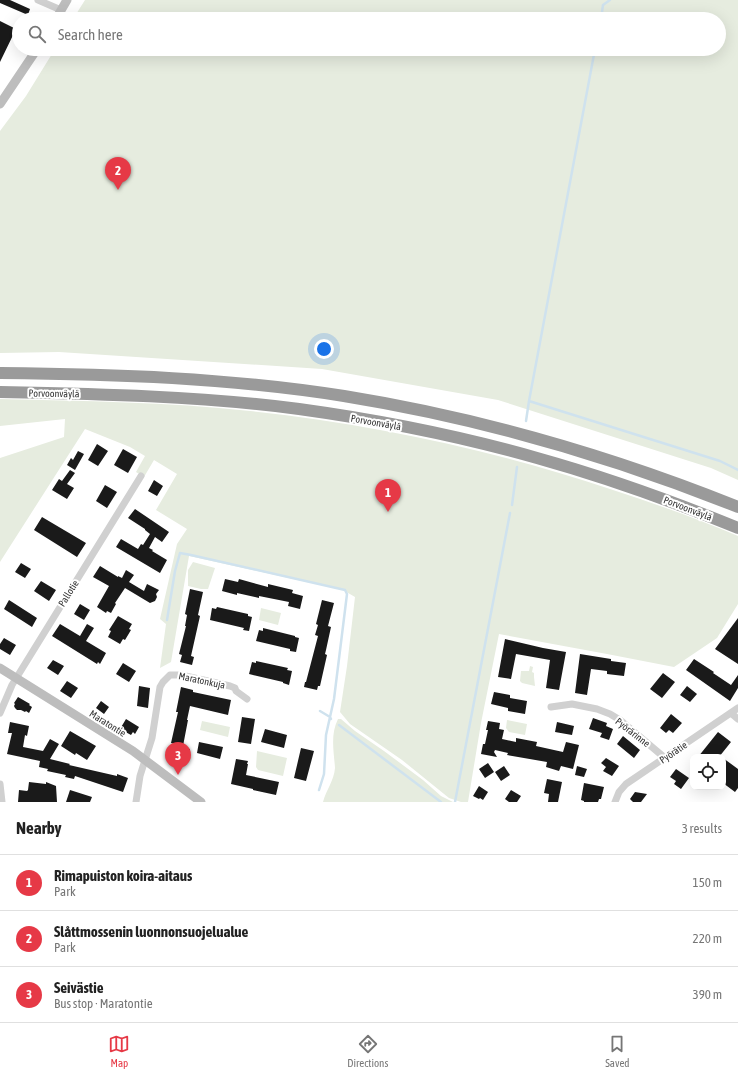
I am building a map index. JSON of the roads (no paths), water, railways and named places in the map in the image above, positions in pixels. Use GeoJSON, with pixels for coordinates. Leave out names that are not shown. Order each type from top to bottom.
{"type":"FeatureCollection","features":[{"type":"Feature","properties":{"kind":"highway","name":"Porvoonväylä"},"geometry":{"type":"LineString","coordinates":[[0,373],[112,375],[201,380],[309,392],[376,402],[432,413],[542,439],[618,462],[738,507]]}},
{"type":"Feature","properties":{"kind":"highway","name":"Porvoonväylä"},"geometry":{"type":"LineString","coordinates":[[0,392],[146,396],[192,399],[298,409],[374,421],[459,438],[536,458],[684,506],[738,528]]}},
{"type":"Feature","properties":{"kind":"main road"},"geometry":{"type":"LineString","coordinates":[[61,10],[67,0]]}},
{"type":"Feature","properties":{"kind":"main road"},"geometry":{"type":"LineString","coordinates":[[0,104],[32,56]]}},
{"type":"Feature","properties":{"kind":"main road","name":"Maratontie"},"geometry":{"type":"LineString","coordinates":[[0,668],[133,751],[201,802]]}},
{"type":"Feature","properties":{"kind":"street"},"geometry":{"type":"LineString","coordinates":[[38,0],[61,10]]}},
{"type":"Feature","properties":{"kind":"street","name":"Pallotie"},"geometry":{"type":"LineString","coordinates":[[0,712],[8,691],[141,476]]}},
{"type":"Feature","properties":{"kind":"street","name":"Maratonkuja"},"geometry":{"type":"LineString","coordinates":[[146,760],[152,738],[160,687],[170,675],[181,675],[230,686],[235,688],[236,691],[247,699]]}},
{"type":"Feature","properties":{"kind":"street","name":"Pyörärinne"},"geometry":{"type":"LineString","coordinates":[[551,706],[572,704],[597,709],[610,714],[620,720],[665,758]]}},
{"type":"Feature","properties":{"kind":"street","name":"Pyörätie"},"geometry":{"type":"LineString","coordinates":[[615,802],[619,792],[626,784],[738,708]]}},
{"type":"Feature","properties":{"kind":"street"},"geometry":{"type":"LineString","coordinates":[[731,713],[738,719]]}},
{"type":"Feature","properties":{"kind":"street"},"geometry":{"type":"LineString","coordinates":[[136,802],[140,776],[146,760]]}},
{"type":"Feature","properties":{"kind":"street"},"geometry":{"type":"LineString","coordinates":[[0,784],[2,802]]}},
{"type":"Feature","properties":{"kind":"waterway"},"geometry":{"type":"LineString","coordinates":[[603,5],[610,0]]}},
{"type":"Feature","properties":{"kind":"waterway"},"geometry":{"type":"LineString","coordinates":[[602,12],[603,5]]}},
{"type":"Feature","properties":{"kind":"waterway"},"geometry":{"type":"LineString","coordinates":[[529,401],[594,56]]}},
{"type":"Feature","properties":{"kind":"waterway"},"geometry":{"type":"LineString","coordinates":[[526,421],[529,401],[720,461],[738,470]]}},
{"type":"Feature","properties":{"kind":"waterway"},"geometry":{"type":"LineString","coordinates":[[512,505],[517,467]]}},
{"type":"Feature","properties":{"kind":"waterway"},"geometry":{"type":"LineString","coordinates":[[455,802],[510,513]]}},
{"type":"Feature","properties":{"kind":"waterway"},"geometry":{"type":"LineString","coordinates":[[167,620],[175,571],[180,553],[345,590],[347,594],[334,699],[330,717],[331,719]]}},
{"type":"Feature","properties":{"kind":"waterway"},"geometry":{"type":"LineString","coordinates":[[319,790],[324,774],[326,735],[330,717],[320,711]]}},
{"type":"Feature","properties":{"kind":"waterway"},"geometry":{"type":"LineString","coordinates":[[339,725],[441,802]]}},
{"type":"Feature","properties":{"kind":"place","name":"Slåttmossenin luonnonsuojelualue"},"geometry":{"type":"Point","coordinates":[118,190]}},
{"type":"Feature","properties":{"kind":"place","name":"Rimapuiston koira-aitaus"},"geometry":{"type":"Point","coordinates":[388,512]}},
{"type":"Feature","properties":{"kind":"place","name":"Seivästie"},"geometry":{"type":"Point","coordinates":[178,775]}}]}
